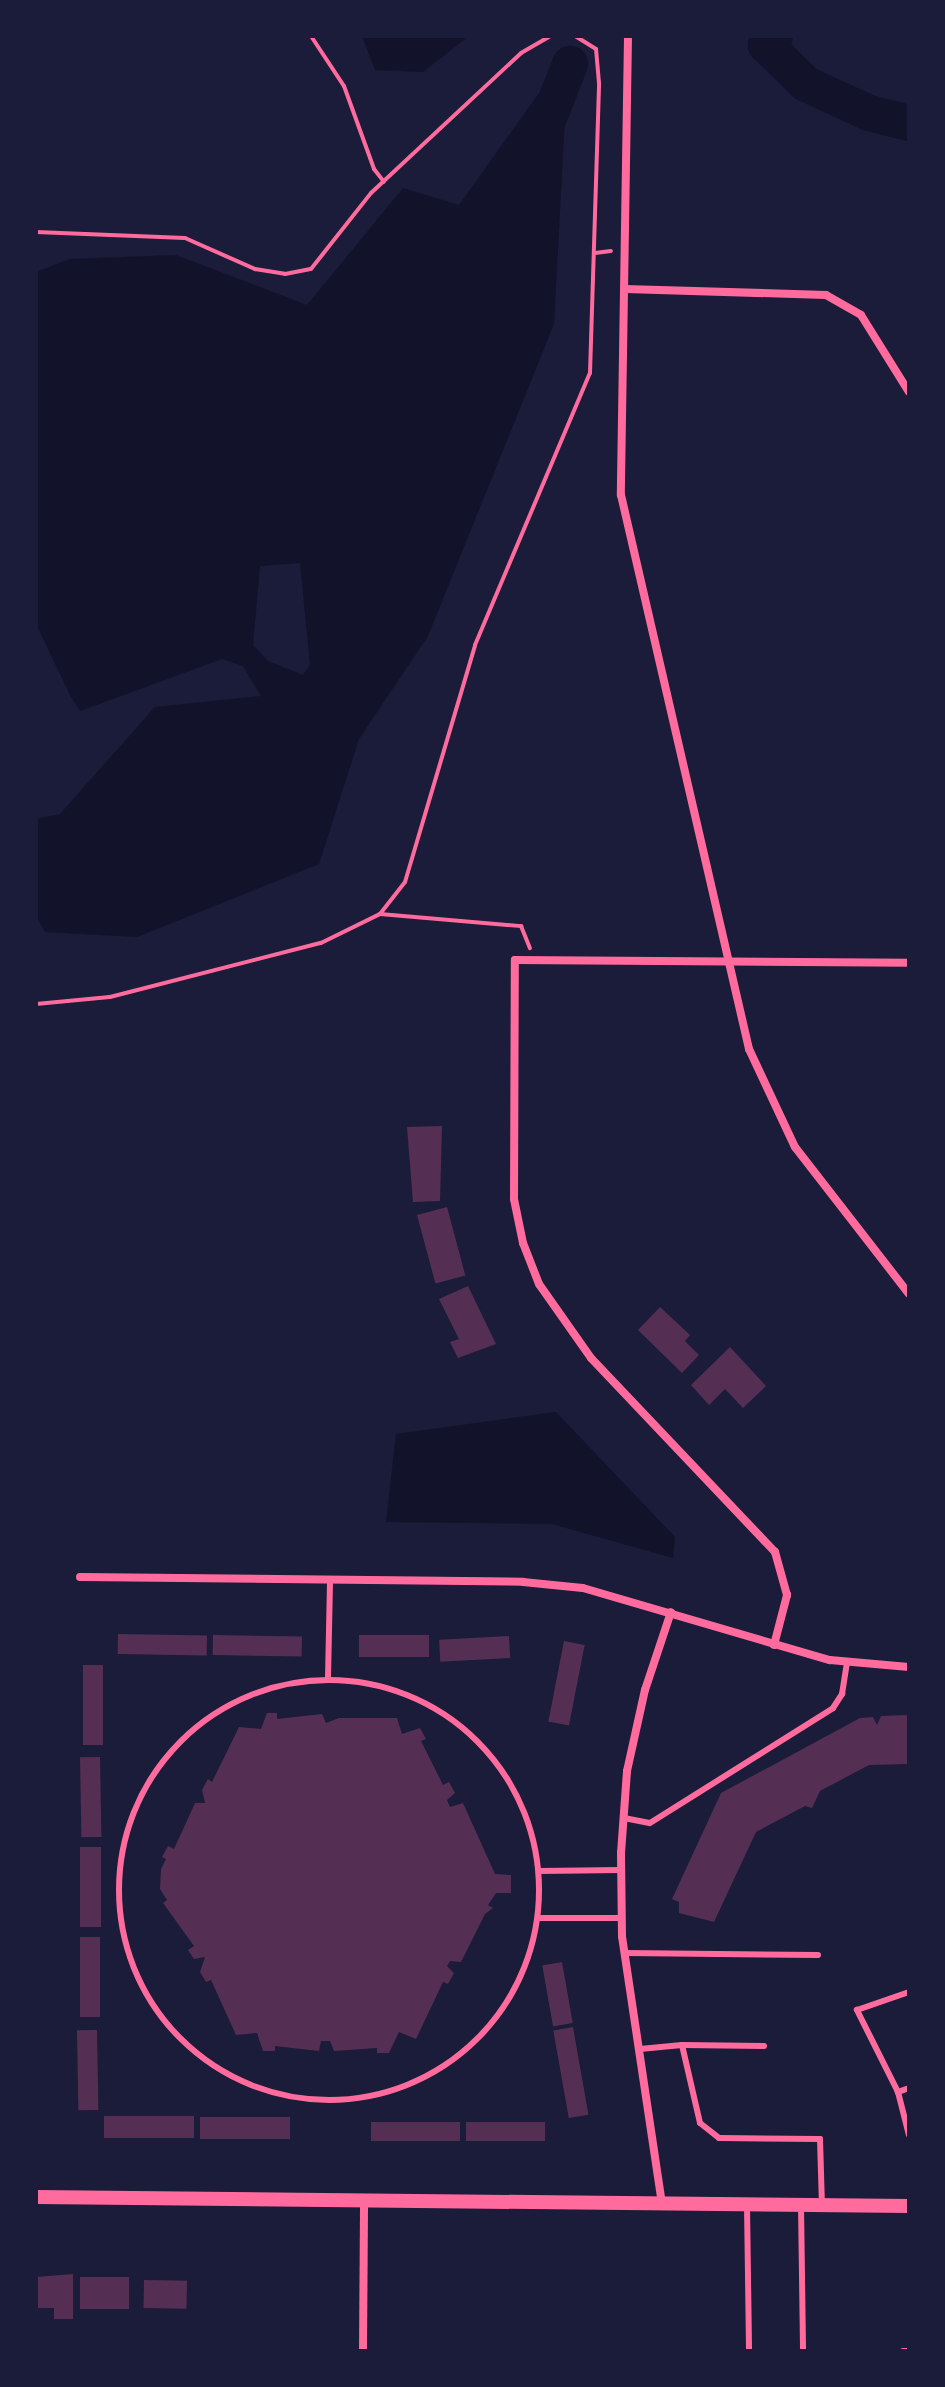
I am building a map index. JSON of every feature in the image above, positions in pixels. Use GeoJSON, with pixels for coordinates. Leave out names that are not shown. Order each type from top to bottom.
{"type":"FeatureCollection","features":[{"type":"Feature","properties":{"kind":"street"},"geometry":{"type":"LineString","coordinates":[[628,36],[621,495],[749,1049],[768,1099],[795,1147],[909,1294]]}},
{"type":"Feature","properties":{"kind":"street"},"geometry":{"type":"LineString","coordinates":[[625,289],[826,295],[861,315],[909,392]]}},
{"type":"Feature","properties":{"kind":"street"},"geometry":{"type":"LineString","coordinates":[[774,1645],[787,1595],[775,1552],[591,1358],[539,1284],[523,1243],[514,1199],[515,960],[909,963]]}},
{"type":"Feature","properties":{"kind":"street"},"geometry":{"type":"LineString","coordinates":[[80,1577],[330,1579],[583,1588],[774,1645],[847,1662],[909,1667]]}},
{"type":"Feature","properties":{"kind":"street"},"geometry":{"type":"LineString","coordinates":[[662,2204],[625,1953],[621,1870],[624,1818],[645,1690],[671,1612]]}},
{"type":"Feature","properties":{"kind":"street"},"geometry":{"type":"LineString","coordinates":[[36,2197],[909,2206]]}},
{"type":"Feature","properties":{"kind":"street"},"geometry":{"type":"LineString","coordinates":[[363,2351],[364,2201]]}},
{"type":"Feature","properties":{"kind":"lane"},"geometry":{"type":"LineString","coordinates":[[328,1678],[330,1579]]}},
{"type":"Feature","properties":{"kind":"lane"},"geometry":{"type":"LineString","coordinates":[[624,1818],[650,1823],[833,1708],[842,1694],[847,1662]]}},
{"type":"Feature","properties":{"kind":"lane"},"geometry":{"type":"LineString","coordinates":[[328,1678],[390,1687],[446,1714],[493,1756],[525,1810],[539,1871],[538,1918],[519,1984],[478,2040],[422,2081],[356,2101],[288,2099],[235,2079],[169,2031],[130,1959],[117,1905],[124,1836],[152,1773],[199,1722],[259,1689],[328,1678]]}},
{"type":"Feature","properties":{"kind":"lane"},"geometry":{"type":"LineString","coordinates":[[539,1871],[621,1870]]}},
{"type":"Feature","properties":{"kind":"lane"},"geometry":{"type":"LineString","coordinates":[[538,1918],[622,1918]]}},
{"type":"Feature","properties":{"kind":"lane"},"geometry":{"type":"LineString","coordinates":[[625,1953],[818,1955]]}},
{"type":"Feature","properties":{"kind":"lane"},"geometry":{"type":"LineString","coordinates":[[909,1992],[857,2010],[898,2092],[909,2135]]}},
{"type":"Feature","properties":{"kind":"lane"},"geometry":{"type":"LineString","coordinates":[[682,2045],[700,2123],[719,2138],[820,2139],[822,2206]]}},
{"type":"Feature","properties":{"kind":"lane"},"geometry":{"type":"LineString","coordinates":[[640,2049],[682,2045],[764,2046]]}},
{"type":"Feature","properties":{"kind":"lane"},"geometry":{"type":"LineString","coordinates":[[898,2092],[909,2088]]}},
{"type":"Feature","properties":{"kind":"lane"},"geometry":{"type":"LineString","coordinates":[[747,2205],[749,2351]]}},
{"type":"Feature","properties":{"kind":"lane"},"geometry":{"type":"LineString","coordinates":[[801,2205],[803,2351]]}},
{"type":"Feature","properties":{"kind":"lane"},"geometry":{"type":"LineString","coordinates":[[903,2351],[909,2351]]}},
{"type":"Feature","properties":{"kind":"path"},"geometry":{"type":"LineString","coordinates":[[311,36],[344,86],[374,169],[384,182]]}},
{"type":"Feature","properties":{"kind":"path"},"geometry":{"type":"LineString","coordinates":[[36,232],[185,238],[255,269],[285,274],[311,269],[326,255],[384,182],[521,53],[551,36]]}},
{"type":"Feature","properties":{"kind":"path"},"geometry":{"type":"LineString","coordinates":[[36,1004],[110,997],[321,943],[380,914],[405,882],[475,645],[590,373],[599,83],[596,49],[575,36]]}},
{"type":"Feature","properties":{"kind":"path"},"geometry":{"type":"LineString","coordinates":[[380,914],[521,926],[535,960]]}},
{"type":"Feature","properties":{"kind":"shaded area"},"geometry":{"type":"Polygon","coordinates":[[[362,36],[469,36],[423,72],[375,70],[362,36]]]}},
{"type":"Feature","properties":{"kind":"shaded area"},"geometry":{"type":"Polygon","coordinates":[[[539,93],[566,99],[554,324],[428,636],[359,739],[319,864],[137,937],[45,932],[36,915],[36,819],[60,814],[155,707],[261,696],[243,666],[222,659],[80,711],[70,695],[36,624],[36,272],[70,259],[176,255],[307,305],[403,188],[459,205],[539,93]],[[300,563],[260,566],[253,645],[268,661],[303,675],[310,665],[300,563]]]}},
{"type":"Feature","properties":{"kind":"shaded area"},"geometry":{"type":"Polygon","coordinates":[[[556,1412],[675,1537],[673,1558],[552,1524],[386,1522],[396,1434],[556,1412]]]}},
{"type":"Feature","properties":{"kind":"building"},"geometry":{"type":"Polygon","coordinates":[[[442,1126],[440,1201],[413,1202],[407,1127],[442,1126]]]}},
{"type":"Feature","properties":{"kind":"building"},"geometry":{"type":"Polygon","coordinates":[[[447,1207],[465,1276],[435,1284],[417,1215],[447,1207]]]}},
{"type":"Feature","properties":{"kind":"building"},"geometry":{"type":"Polygon","coordinates":[[[468,1286],[496,1344],[458,1358],[450,1342],[459,1339],[439,1299],[468,1286]]]}},
{"type":"Feature","properties":{"kind":"building"},"geometry":{"type":"Polygon","coordinates":[[[660,1307],[690,1335],[685,1341],[699,1355],[682,1373],[638,1330],[660,1307]]]}},
{"type":"Feature","properties":{"kind":"building"},"geometry":{"type":"Polygon","coordinates":[[[730,1347],[766,1386],[743,1408],[725,1389],[709,1405],[691,1385],[730,1347]]]}},
{"type":"Feature","properties":{"kind":"building"},"geometry":{"type":"Polygon","coordinates":[[[118,1634],[207,1636],[207,1656],[118,1654],[118,1634]]]}},
{"type":"Feature","properties":{"kind":"building"},"geometry":{"type":"Polygon","coordinates":[[[213,1635],[302,1637],[302,1657],[213,1655],[213,1635]]]}},
{"type":"Feature","properties":{"kind":"building"},"geometry":{"type":"Polygon","coordinates":[[[359,1635],[429,1635],[429,1657],[359,1657],[359,1635]]]}},
{"type":"Feature","properties":{"kind":"building"},"geometry":{"type":"Polygon","coordinates":[[[509,1636],[510,1658],[440,1662],[439,1640],[509,1636]]]}},
{"type":"Feature","properties":{"kind":"building"},"geometry":{"type":"Polygon","coordinates":[[[564,1641],[585,1645],[569,1726],[548,1721],[564,1641]]]}},
{"type":"Feature","properties":{"kind":"building"},"geometry":{"type":"Polygon","coordinates":[[[83,1665],[103,1665],[103,1745],[83,1745],[83,1665]]]}},
{"type":"Feature","properties":{"kind":"building"},"geometry":{"type":"Polygon","coordinates":[[[267,1713],[277,1713],[277,1719],[322,1714],[326,1723],[339,1718],[397,1718],[402,1734],[420,1728],[426,1739],[421,1741],[443,1785],[449,1782],[455,1793],[447,1800],[450,1807],[463,1803],[495,1874],[511,1875],[511,1893],[496,1893],[488,1905],[493,1908],[485,1914],[461,1962],[450,1961],[447,1966],[454,1973],[448,1984],[443,1982],[416,2039],[399,2032],[389,2053],[377,2053],[377,2048],[334,2051],[330,2041],[321,2041],[319,2051],[275,2046],[275,2051],[263,2051],[257,2033],[236,2035],[211,1980],[206,1982],[200,1972],[205,1957],[194,1959],[188,1950],[194,1946],[163,1903],[167,1900],[160,1889],[161,1869],[166,1859],[162,1857],[168,1846],[174,1849],[195,1803],[205,1803],[202,1790],[208,1779],[212,1782],[239,1727],[261,1729],[267,1713]]]}},
{"type":"Feature","properties":{"kind":"building"},"geometry":{"type":"Polygon","coordinates":[[[909,1715],[909,1764],[869,1765],[820,1791],[812,1808],[805,1806],[756,1832],[714,1922],[679,1913],[679,1902],[672,1899],[721,1793],[860,1718],[873,1717],[877,1725],[881,1716],[909,1715]]]}},
{"type":"Feature","properties":{"kind":"building"},"geometry":{"type":"Polygon","coordinates":[[[80,1757],[100,1757],[101,1837],[81,1837],[80,1757]]]}},
{"type":"Feature","properties":{"kind":"building"},"geometry":{"type":"Polygon","coordinates":[[[80,1847],[101,1847],[101,1927],[80,1927],[80,1847]]]}},
{"type":"Feature","properties":{"kind":"building"},"geometry":{"type":"Polygon","coordinates":[[[80,1937],[100,1937],[100,2017],[80,2017],[80,1937]]]}},
{"type":"Feature","properties":{"kind":"building"},"geometry":{"type":"Polygon","coordinates":[[[562,1962],[573,2023],[553,2027],[542,1965],[562,1962]]]}},
{"type":"Feature","properties":{"kind":"building"},"geometry":{"type":"Polygon","coordinates":[[[573,2027],[588,2115],[569,2118],[553,2030],[573,2027]]]}},
{"type":"Feature","properties":{"kind":"building"},"geometry":{"type":"Polygon","coordinates":[[[77,2030],[97,2030],[98,2110],[78,2110],[77,2030]]]}},
{"type":"Feature","properties":{"kind":"building"},"geometry":{"type":"Polygon","coordinates":[[[104,2116],[194,2116],[194,2138],[104,2138],[104,2116]]]}},
{"type":"Feature","properties":{"kind":"building"},"geometry":{"type":"Polygon","coordinates":[[[200,2117],[290,2117],[290,2139],[200,2139],[200,2117]]]}},
{"type":"Feature","properties":{"kind":"building"},"geometry":{"type":"Polygon","coordinates":[[[371,2122],[460,2122],[460,2141],[371,2141],[371,2122]]]}},
{"type":"Feature","properties":{"kind":"building"},"geometry":{"type":"Polygon","coordinates":[[[466,2122],[545,2122],[545,2141],[466,2141],[466,2122]]]}},
{"type":"Feature","properties":{"kind":"building"},"geometry":{"type":"Polygon","coordinates":[[[73,2274],[73,2319],[54,2319],[54,2308],[36,2308],[36,2277],[73,2274]]]}},
{"type":"Feature","properties":{"kind":"building"},"geometry":{"type":"Polygon","coordinates":[[[80,2277],[129,2277],[129,2309],[80,2309],[80,2277]]]}},
{"type":"Feature","properties":{"kind":"building"},"geometry":{"type":"Polygon","coordinates":[[[144,2280],[187,2281],[187,2309],[144,2308],[144,2280]]]}},
{"type":"Feature","properties":{"kind":"waterway"},"geometry":{"type":"LineString","coordinates":[[775,36],[766,45],[806,84],[869,113],[909,123]]}},
{"type":"Feature","properties":{"kind":"waterway"},"geometry":{"type":"LineString","coordinates":[[540,141],[570,64]]}}]}
